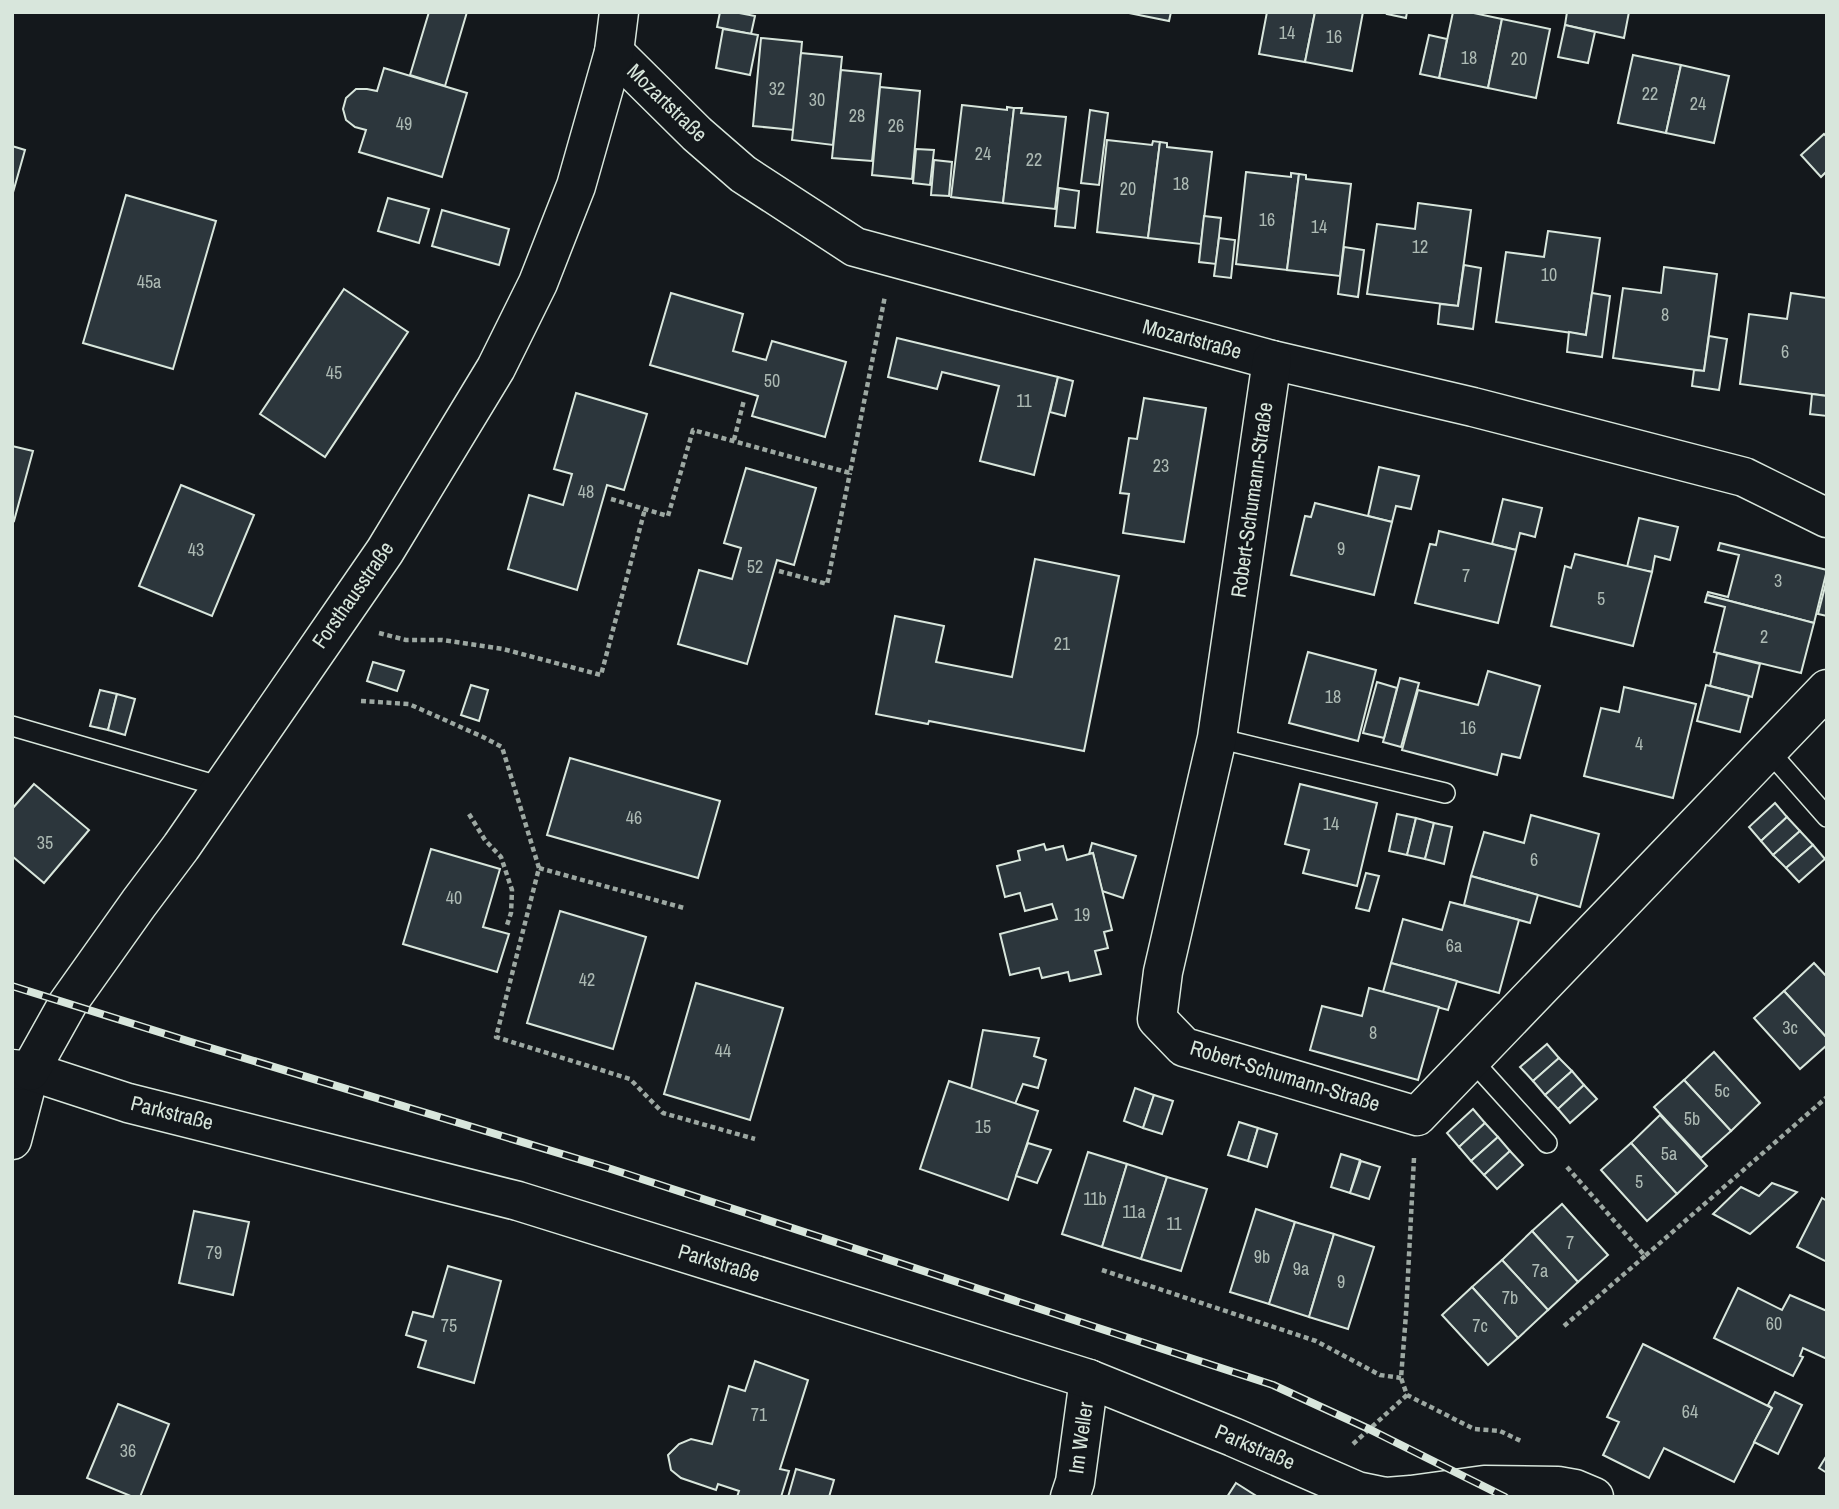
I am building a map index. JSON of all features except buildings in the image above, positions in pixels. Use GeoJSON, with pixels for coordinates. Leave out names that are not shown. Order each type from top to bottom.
{"type":"FeatureCollection","features":[{"type":"Feature","properties":{"kind":"street","name":"Forsthausstraße"},"geometry":{"type":"LineString","coordinates":[[12,1140],[21,1070],[138,903],[181,847],[385,551],[495,368],[538,283],[576,186],[614,52],[619,12]]}},
{"type":"Feature","properties":{"kind":"street","name":"Mozartstraße"},"geometry":{"type":"LineString","coordinates":[[614,52],[697,134],[743,174],[855,247],[1272,360],[1473,407],[1744,477],[1827,518]]}},
{"type":"Feature","properties":{"kind":"street","name":"Robert-Schumann-Straße"},"geometry":{"type":"LineString","coordinates":[[1272,360],[1217,738],[1163,972],[1157,1019],[1184,1047],[1417,1115]]}},
{"type":"Feature","properties":{"kind":"street"},"geometry":{"type":"LineString","coordinates":[[1417,1115],[1827,689]]}},
{"type":"Feature","properties":{"kind":"street","name":"Parkstraße"},"geometry":{"type":"LineString","coordinates":[[21,1070],[128,1103],[518,1201],[1089,1379],[1233,1437],[1322,1486],[1386,1497],[1412,1496],[1484,1485],[1576,1492]]}},
{"type":"Feature","properties":{"kind":"street","name":"Im Weller"},"geometry":{"type":"LineString","coordinates":[[1070,1497],[1075,1482],[1089,1379]]}},
{"type":"Feature","properties":{"kind":"lane"},"geometry":{"type":"LineString","coordinates":[[12,726],[222,787]]}},
{"type":"Feature","properties":{"kind":"lane"},"geometry":{"type":"LineString","coordinates":[[1217,738],[1445,793]]}},
{"type":"Feature","properties":{"kind":"lane"},"geometry":{"type":"LineString","coordinates":[[1768,750],[1827,817]]}},
{"type":"Feature","properties":{"kind":"lane"},"geometry":{"type":"LineString","coordinates":[[1471,1059],[1546,1143]]}},
{"type":"Feature","properties":{"kind":"path"},"geometry":{"type":"LineString","coordinates":[[779,570],[827,584],[892,257]]}},
{"type":"Feature","properties":{"kind":"path"},"geometry":{"type":"LineString","coordinates":[[734,440],[744,400]]}},
{"type":"Feature","properties":{"kind":"path"},"geometry":{"type":"LineString","coordinates":[[611,499],[668,516],[692,430],[850,473]]}},
{"type":"Feature","properties":{"kind":"path"},"geometry":{"type":"LineString","coordinates":[[336,621],[406,640],[442,640],[503,649],[601,675],[645,509]]}},
{"type":"Feature","properties":{"kind":"path"},"geometry":{"type":"LineString","coordinates":[[361,701],[409,704],[502,747],[539,868],[496,1037],[630,1079],[663,1112],[755,1139]]}},
{"type":"Feature","properties":{"kind":"path"},"geometry":{"type":"LineString","coordinates":[[469,814],[485,841],[501,857],[512,890],[511,913],[507,925]]}},
{"type":"Feature","properties":{"kind":"path"},"geometry":{"type":"LineString","coordinates":[[539,868],[684,908]]}},
{"type":"Feature","properties":{"kind":"path"},"geometry":{"type":"LineString","coordinates":[[1564,1326],[1827,1097]]}},
{"type":"Feature","properties":{"kind":"path"},"geometry":{"type":"LineString","coordinates":[[1417,1115],[1401,1378],[1407,1395],[1474,1429],[1500,1430],[1527,1445],[1576,1492]]}},
{"type":"Feature","properties":{"kind":"path"},"geometry":{"type":"LineString","coordinates":[[1546,1143],[1645,1256]]}},
{"type":"Feature","properties":{"kind":"path"},"geometry":{"type":"LineString","coordinates":[[1102,1270],[1316,1340],[1380,1375],[1401,1378]]}},
{"type":"Feature","properties":{"kind":"path"},"geometry":{"type":"LineString","coordinates":[[1349,1448],[1407,1395]]}},
{"type":"Feature","properties":{"kind":"railway"},"geometry":{"type":"LineString","coordinates":[[12,986],[608,1168],[1273,1385],[1369,1429],[1505,1497]]}}]}
